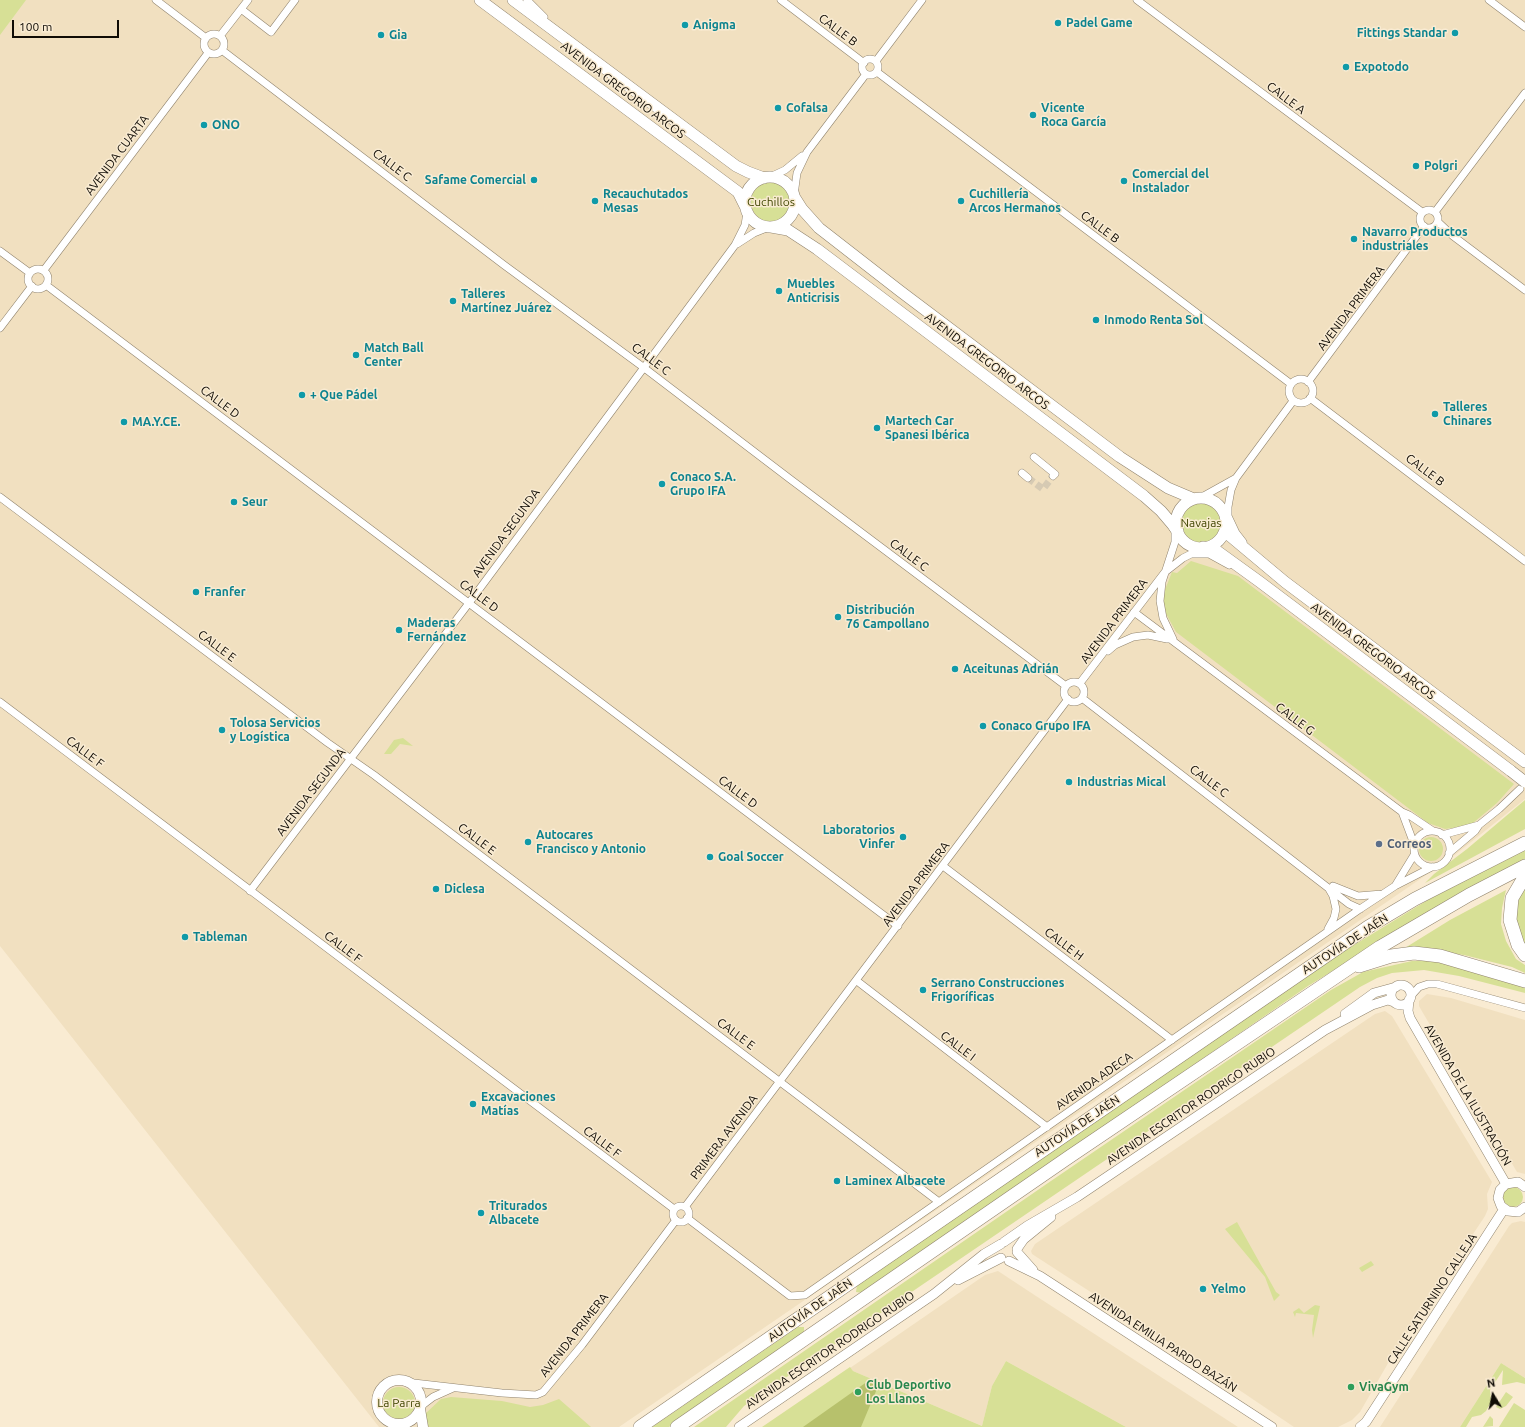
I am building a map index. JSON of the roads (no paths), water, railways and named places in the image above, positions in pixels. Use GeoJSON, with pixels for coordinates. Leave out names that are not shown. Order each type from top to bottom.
{"type":"FeatureCollection","features":[{"type":"Feature","properties":{"kind":"highway"},"geometry":{"type":"LineString","coordinates":[[1368,927],[1418,894],[1525,837]]}},
{"type":"Feature","properties":{"kind":"highway","name":"AUTOVÍA DE JAÉN"},"geometry":{"type":"LineString","coordinates":[[640,1427],[1368,927],[1415,899],[1525,843]]}},
{"type":"Feature","properties":{"kind":"highway","name":"AUTOVÍA DE JAÉN"},"geometry":{"type":"LineString","coordinates":[[677,1427],[1062,1161],[1380,947],[1469,895],[1525,866]]}},
{"type":"Feature","properties":{"kind":"highway"},"geometry":{"type":"LineString","coordinates":[[1525,876],[1512,898],[1510,920],[1518,945],[1525,955]]}},
{"type":"Feature","properties":{"kind":"highway"},"geometry":{"type":"LineString","coordinates":[[1347,969],[1391,956],[1414,953],[1440,956],[1525,981]]}},
{"type":"Feature","properties":{"kind":"main road","name":"AVENIDA GREGORIO ARCOS"},"geometry":{"type":"LineString","coordinates":[[480,0],[738,192],[746,209]]}},
{"type":"Feature","properties":{"kind":"main road","name":"AVENIDA GREGORIO ARCOS"},"geometry":{"type":"LineString","coordinates":[[513,0],[736,166],[748,172],[767,177]]}},
{"type":"Feature","properties":{"kind":"main road"},"geometry":{"type":"LineString","coordinates":[[767,177],[784,181],[792,190],[795,207],[792,214],[783,223],[770,227],[756,223],[746,209],[746,195],[749,188],[755,182],[767,177]]}},
{"type":"Feature","properties":{"kind":"main road","name":"AVENIDA GREGORIO ARCOS"},"geometry":{"type":"LineString","coordinates":[[794,197],[802,209],[819,228],[900,292],[1120,456],[1168,488],[1197,499]]}},
{"type":"Feature","properties":{"kind":"main road","name":"AVENIDA GREGORIO ARCOS"},"geometry":{"type":"LineString","coordinates":[[770,227],[788,230],[803,239],[1124,480],[1151,501],[1166,516],[1177,535]]}},
{"type":"Feature","properties":{"kind":"main road"},"geometry":{"type":"LineString","coordinates":[[1197,499],[1215,502],[1226,514],[1221,538],[1214,544],[1197,550],[1177,535],[1176,521],[1179,511],[1186,504],[1197,499]]}},
{"type":"Feature","properties":{"kind":"main road","name":"AVENIDA GREGORIO ARCOS"},"geometry":{"type":"LineString","coordinates":[[1226,514],[1230,536],[1285,582],[1523,760]]}},
{"type":"Feature","properties":{"kind":"main road","name":"AVENIDA GREGORIO ARCOS"},"geometry":{"type":"LineString","coordinates":[[1197,550],[1213,548],[1511,771],[1522,785]]}},
{"type":"Feature","properties":{"kind":"main road"},"geometry":{"type":"LineString","coordinates":[[420,1408],[412,1420],[403,1426],[387,1421],[383,1417],[377,1400],[382,1388],[387,1384],[393,1382],[405,1382],[416,1389],[421,1400],[420,1408],[423,1427]]}},
{"type":"Feature","properties":{"kind":"street"},"geometry":{"type":"LineString","coordinates":[[156,0],[206,38]]}},
{"type":"Feature","properties":{"kind":"street"},"geometry":{"type":"LineString","coordinates":[[220,36],[248,0]]}},
{"type":"Feature","properties":{"kind":"street"},"geometry":{"type":"LineString","coordinates":[[241,9],[271,32],[295,0]]}},
{"type":"Feature","properties":{"kind":"street"},"geometry":{"type":"LineString","coordinates":[[527,0],[534,9],[578,48]]}},
{"type":"Feature","properties":{"kind":"street","name":"CALLE B"},"geometry":{"type":"LineString","coordinates":[[780,0],[864,62]]}},
{"type":"Feature","properties":{"kind":"street"},"geometry":{"type":"LineString","coordinates":[[876,61],[922,0]]}},
{"type":"Feature","properties":{"kind":"street","name":"CALLE A"},"geometry":{"type":"LineString","coordinates":[[1137,0],[1422,212]]}},
{"type":"Feature","properties":{"kind":"street"},"geometry":{"type":"LineString","coordinates":[[1489,0],[1525,27]]}},
{"type":"Feature","properties":{"kind":"street"},"geometry":{"type":"LineString","coordinates":[[212,34],[220,36],[225,44],[223,51],[215,55],[208,53],[204,44],[206,38],[212,34]]}},
{"type":"Feature","properties":{"kind":"street","name":"CALLE C"},"geometry":{"type":"LineString","coordinates":[[223,51],[504,265],[643,367],[1066,686]]}},
{"type":"Feature","properties":{"kind":"street","name":"AVENIDA CUARTA"},"geometry":{"type":"LineString","coordinates":[[44,270],[208,53]]}},
{"type":"Feature","properties":{"kind":"street"},"geometry":{"type":"LineString","coordinates":[[866,74],[863,70],[864,62],[871,59],[876,61]]}},
{"type":"Feature","properties":{"kind":"street"},"geometry":{"type":"LineString","coordinates":[[866,74],[872,75],[877,72],[878,66],[876,61]]}},
{"type":"Feature","properties":{"kind":"street","name":"CALLE B"},"geometry":{"type":"LineString","coordinates":[[877,72],[1291,384]]}},
{"type":"Feature","properties":{"kind":"street"},"geometry":{"type":"LineString","coordinates":[[794,197],[797,173],[807,152],[866,74]]}},
{"type":"Feature","properties":{"kind":"street"},"geometry":{"type":"LineString","coordinates":[[1436,212],[1525,93]]}},
{"type":"Feature","properties":{"kind":"street"},"geometry":{"type":"LineString","coordinates":[[767,177],[785,170],[807,152]]}},
{"type":"Feature","properties":{"kind":"street","name":"AVENIDA SEGUNDA"},"geometry":{"type":"LineString","coordinates":[[250,891],[469,603],[735,245],[745,225],[746,209]]}},
{"type":"Feature","properties":{"kind":"street"},"geometry":{"type":"LineString","coordinates":[[1427,209],[1436,212],[1438,222],[1432,228],[1424,226],[1420,220],[1422,212],[1427,209]]}},
{"type":"Feature","properties":{"kind":"street"},"geometry":{"type":"LineString","coordinates":[[1438,222],[1453,236],[1525,290]]}},
{"type":"Feature","properties":{"kind":"street","name":"AVENIDA PRIMERA"},"geometry":{"type":"LineString","coordinates":[[1308,382],[1424,226]]}},
{"type":"Feature","properties":{"kind":"street","name":"AVENIDA SEGUNDA"},"geometry":{"type":"LineString","coordinates":[[735,245],[754,233],[770,227]]}},
{"type":"Feature","properties":{"kind":"street"},"geometry":{"type":"LineString","coordinates":[[0,251],[30,273]]}},
{"type":"Feature","properties":{"kind":"street"},"geometry":{"type":"LineString","coordinates":[[36,269],[44,270],[49,278],[46,285],[40,289],[32,286],[28,281],[30,273],[36,269]]}},
{"type":"Feature","properties":{"kind":"street","name":"CALLE D"},"geometry":{"type":"LineString","coordinates":[[46,285],[898,926]]}},
{"type":"Feature","properties":{"kind":"street"},"geometry":{"type":"LineString","coordinates":[[0,328],[32,286]]}},
{"type":"Feature","properties":{"kind":"street"},"geometry":{"type":"LineString","coordinates":[[1298,380],[1308,382],[1312,390],[1310,398],[1304,403],[1293,401],[1289,394],[1291,384],[1298,380]]}},
{"type":"Feature","properties":{"kind":"street","name":"CALLE B"},"geometry":{"type":"LineString","coordinates":[[1310,398],[1525,561]]}},
{"type":"Feature","properties":{"kind":"street"},"geometry":{"type":"LineString","coordinates":[[1285,582],[1236,533],[1226,514],[1236,478],[1293,401]]}},
{"type":"Feature","properties":{"kind":"street"},"geometry":{"type":"LineString","coordinates":[[1034,457],[1055,474],[1053,476]]}},
{"type":"Feature","properties":{"kind":"street"},"geometry":{"type":"LineString","coordinates":[[1197,499],[1236,478]]}},
{"type":"Feature","properties":{"kind":"street","name":"CALLE E"},"geometry":{"type":"LineString","coordinates":[[0,497],[780,1080],[939,1202]]}},
{"type":"Feature","properties":{"kind":"street","name":"AVENIDA PRIMERA"},"geometry":{"type":"LineString","coordinates":[[1165,572],[1177,535]]}},
{"type":"Feature","properties":{"kind":"street","name":"AVENIDA PRIMERA"},"geometry":{"type":"LineString","coordinates":[[1080,683],[1165,572],[1183,558],[1197,550]]}},
{"type":"Feature","properties":{"kind":"street","name":"CALLE G"},"geometry":{"type":"LineString","coordinates":[[1165,572],[1160,590],[1160,608],[1173,641]]}},
{"type":"Feature","properties":{"kind":"street","name":"CALLE G"},"geometry":{"type":"LineString","coordinates":[[1134,612],[1402,812],[1409,815],[1433,832]]}},
{"type":"Feature","properties":{"kind":"street","name":"CALLE G"},"geometry":{"type":"LineString","coordinates":[[1097,660],[1115,645],[1133,637],[1148,635],[1173,641]]}},
{"type":"Feature","properties":{"kind":"street"},"geometry":{"type":"LineString","coordinates":[[1072,682],[1080,683],[1083,688],[1082,698],[1074,701],[1068,699],[1064,693],[1066,686],[1072,682]]}},
{"type":"Feature","properties":{"kind":"street","name":"CALLE C"},"geometry":{"type":"LineString","coordinates":[[1082,698],[1324,882],[1349,904],[1360,909]]}},
{"type":"Feature","properties":{"kind":"street","name":"AVENIDA PRIMERA"},"geometry":{"type":"LineString","coordinates":[[780,1080],[857,982],[1068,699]]}},
{"type":"Feature","properties":{"kind":"street","name":"CALLE F"},"geometry":{"type":"LineString","coordinates":[[0,702],[674,1209]]}},
{"type":"Feature","properties":{"kind":"street"},"geometry":{"type":"LineString","coordinates":[[1402,812],[1414,844],[1414,855],[1422,864],[1432,868],[1442,864],[1449,853],[1475,832],[1479,825],[1522,785]]}},
{"type":"Feature","properties":{"kind":"street"},"geometry":{"type":"LineString","coordinates":[[1414,844],[1418,837],[1423,834],[1433,832],[1442,835],[1479,825]]}},
{"type":"Feature","properties":{"kind":"street"},"geometry":{"type":"LineString","coordinates":[[1442,835],[1449,846],[1449,853]]}},
{"type":"Feature","properties":{"kind":"street","name":"AVENIDA ADECA"},"geometry":{"type":"LineString","coordinates":[[1395,886],[1414,855]]}},
{"type":"Feature","properties":{"kind":"street","name":"CALLE H"},"geometry":{"type":"LineString","coordinates":[[943,866],[1172,1040]]}},
{"type":"Feature","properties":{"kind":"street","name":"AVENIDA ADECA"},"geometry":{"type":"LineString","coordinates":[[687,1218],[790,1296],[805,1295],[1360,909],[1395,886],[1432,868]]}},
{"type":"Feature","properties":{"kind":"street","name":"CALLE C"},"geometry":{"type":"LineString","coordinates":[[1324,882],[1352,895],[1364,897],[1386,893]]}},
{"type":"Feature","properties":{"kind":"street","name":"CALLE C"},"geometry":{"type":"LineString","coordinates":[[1324,882],[1333,896],[1336,909],[1334,918],[1325,933]]}},
{"type":"Feature","properties":{"kind":"street"},"geometry":{"type":"LineString","coordinates":[[1352,895],[1360,905],[1360,909]]}},
{"type":"Feature","properties":{"kind":"street","name":"CALLE I"},"geometry":{"type":"LineString","coordinates":[[857,982],[1047,1127]]}},
{"type":"Feature","properties":{"kind":"street"},"geometry":{"type":"LineString","coordinates":[[1410,998],[1407,988],[1402,986],[1396,986],[1391,993],[1395,1003],[1406,1004],[1419,987],[1428,984],[1437,984],[1525,1008]]}},
{"type":"Feature","properties":{"kind":"street","name":"AVENIDA ESCRITOR RODRIGO RUBIO"},"geometry":{"type":"LineString","coordinates":[[739,1427],[934,1294],[981,1257],[1027,1226],[1070,1201],[1325,1030],[1374,993],[1396,986]]}},
{"type":"Feature","properties":{"kind":"street","name":"AVENIDA DE LA ILUSTRACIÓN"},"geometry":{"type":"LineString","coordinates":[[1410,998],[1408,1011],[1410,1018],[1506,1184]]}},
{"type":"Feature","properties":{"kind":"street","name":"AVENIDA ESCRITOR RODRIGO RUBIO"},"geometry":{"type":"LineString","coordinates":[[1325,1030],[1372,1005],[1388,1000],[1395,1003]]}},
{"type":"Feature","properties":{"kind":"street","name":"AVENIDA DE LA ILUSTRACIÓN"},"geometry":{"type":"LineString","coordinates":[[1395,1003],[1410,1018]]}},
{"type":"Feature","properties":{"kind":"street","name":"PRIMERA AVENIDA"},"geometry":{"type":"LineString","coordinates":[[685,1207],[780,1080]]}},
{"type":"Feature","properties":{"kind":"street"},"geometry":{"type":"LineString","coordinates":[[1525,1187],[1518,1182],[1506,1184],[1500,1190],[1498,1198],[1504,1209],[1513,1212],[1525,1207]]}},
{"type":"Feature","properties":{"kind":"street","name":"AVENIDA ESCRITOR RODRIGO RUBIO"},"geometry":{"type":"LineString","coordinates":[[1017,1250],[1024,1239],[1070,1201]]}},
{"type":"Feature","properties":{"kind":"street"},"geometry":{"type":"LineString","coordinates":[[679,1206],[685,1207],[689,1212],[687,1218],[681,1222],[676,1220],[673,1216],[674,1209],[679,1206]]}},
{"type":"Feature","properties":{"kind":"street","name":"CALLE SATURNINO CALLEJA"},"geometry":{"type":"LineString","coordinates":[[1364,1425],[1504,1209]]}},
{"type":"Feature","properties":{"kind":"street","name":"AVENIDA PRIMERA"},"geometry":{"type":"LineString","coordinates":[[405,1382],[422,1382],[454,1388],[536,1395],[543,1392],[582,1344],[676,1220]]}},
{"type":"Feature","properties":{"kind":"street"},"geometry":{"type":"LineString","coordinates":[[1011,1242],[1017,1250],[1015,1258],[1005,1260],[998,1253],[1003,1243],[1011,1242]]}},
{"type":"Feature","properties":{"kind":"street","name":"AVENIDA EMILIA PARDO BAZÁN"},"geometry":{"type":"LineString","coordinates":[[1017,1250],[1040,1276]]}},
{"type":"Feature","properties":{"kind":"street","name":"AVENIDA ESCRITOR RODRIGO RUBIO"},"geometry":{"type":"LineString","coordinates":[[934,1294],[1005,1260]]}},
{"type":"Feature","properties":{"kind":"street","name":"AVENIDA EMILIA PARDO BAZÁN"},"geometry":{"type":"LineString","coordinates":[[1005,1260],[1040,1276],[1272,1427]]}},
{"type":"Feature","properties":{"kind":"street"},"geometry":{"type":"LineString","coordinates":[[420,1408],[433,1397],[454,1388]]}},
{"type":"Feature","properties":{"kind":"tunnel"},"geometry":{"type":"LineString","coordinates":[[1028,478],[1043,489],[1053,476]]}},
{"type":"Feature","properties":{"kind":"place","name":"Padel Game"},"geometry":{"type":"Point","coordinates":[1058,23]}},
{"type":"Feature","properties":{"kind":"place","name":"Anigma"},"geometry":{"type":"Point","coordinates":[685,25]}},
{"type":"Feature","properties":{"kind":"place","name":"Fittings Standar"},"geometry":{"type":"Point","coordinates":[1455,33]}},
{"type":"Feature","properties":{"kind":"place","name":"Gia"},"geometry":{"type":"Point","coordinates":[381,35]}},
{"type":"Feature","properties":{"kind":"place","name":"Expotodo"},"geometry":{"type":"Point","coordinates":[1346,67]}},
{"type":"Feature","properties":{"kind":"place","name":"Cofalsa"},"geometry":{"type":"Point","coordinates":[778,108]}},
{"type":"Feature","properties":{"kind":"place","name":"Vicente Roca García"},"geometry":{"type":"Point","coordinates":[1033,115]}},
{"type":"Feature","properties":{"kind":"place","name":"ONO"},"geometry":{"type":"Point","coordinates":[204,125]}},
{"type":"Feature","properties":{"kind":"place","name":"Polgri"},"geometry":{"type":"Point","coordinates":[1416,166]}},
{"type":"Feature","properties":{"kind":"place","name":"Safame Comercial"},"geometry":{"type":"Point","coordinates":[534,180]}},
{"type":"Feature","properties":{"kind":"place","name":"Comercial del Instalador"},"geometry":{"type":"Point","coordinates":[1124,181]}},
{"type":"Feature","properties":{"kind":"place","name":"Recauchutados Mesas"},"geometry":{"type":"Point","coordinates":[595,201]}},
{"type":"Feature","properties":{"kind":"place","name":"Cuchillería Arcos Hermanos"},"geometry":{"type":"Point","coordinates":[961,201]}},
{"type":"Feature","properties":{"kind":"place","name":"Navarro Productos industriales"},"geometry":{"type":"Point","coordinates":[1354,239]}},
{"type":"Feature","properties":{"kind":"place","name":"Muebles Anticrisis"},"geometry":{"type":"Point","coordinates":[779,291]}},
{"type":"Feature","properties":{"kind":"place","name":"Talleres Martínez Juárez"},"geometry":{"type":"Point","coordinates":[453,301]}},
{"type":"Feature","properties":{"kind":"place","name":"Inmodo Renta Sol"},"geometry":{"type":"Point","coordinates":[1096,320]}},
{"type":"Feature","properties":{"kind":"place","name":"Match Ball Center"},"geometry":{"type":"Point","coordinates":[356,355]}},
{"type":"Feature","properties":{"kind":"place","name":"+ Que Pádel"},"geometry":{"type":"Point","coordinates":[302,395]}},
{"type":"Feature","properties":{"kind":"place","name":"Talleres Chinares"},"geometry":{"type":"Point","coordinates":[1435,414]}},
{"type":"Feature","properties":{"kind":"place","name":"MA.Y.CE."},"geometry":{"type":"Point","coordinates":[124,422]}},
{"type":"Feature","properties":{"kind":"place","name":"Martech Car Spanesi Ibérica"},"geometry":{"type":"Point","coordinates":[877,428]}},
{"type":"Feature","properties":{"kind":"place","name":"Conaco S.A. Grupo IFA"},"geometry":{"type":"Point","coordinates":[662,484]}},
{"type":"Feature","properties":{"kind":"place","name":"Seur"},"geometry":{"type":"Point","coordinates":[234,502]}},
{"type":"Feature","properties":{"kind":"place","name":"Franfer"},"geometry":{"type":"Point","coordinates":[196,592]}},
{"type":"Feature","properties":{"kind":"place","name":"Distribución 76 Campollano"},"geometry":{"type":"Point","coordinates":[838,617]}},
{"type":"Feature","properties":{"kind":"place","name":"Maderas Fernández"},"geometry":{"type":"Point","coordinates":[399,630]}},
{"type":"Feature","properties":{"kind":"place","name":"Aceitunas Adrián"},"geometry":{"type":"Point","coordinates":[955,669]}},
{"type":"Feature","properties":{"kind":"place","name":"Conaco Grupo IFA"},"geometry":{"type":"Point","coordinates":[983,726]}},
{"type":"Feature","properties":{"kind":"place","name":"Tolosa Servicios y Logística"},"geometry":{"type":"Point","coordinates":[222,730]}},
{"type":"Feature","properties":{"kind":"place","name":"Industrias Mical"},"geometry":{"type":"Point","coordinates":[1069,782]}},
{"type":"Feature","properties":{"kind":"place","name":"Laboratorios Vinfer"},"geometry":{"type":"Point","coordinates":[903,837]}},
{"type":"Feature","properties":{"kind":"place","name":"Autocares Francisco y Antonio"},"geometry":{"type":"Point","coordinates":[528,842]}},
{"type":"Feature","properties":{"kind":"place","name":"Correos"},"geometry":{"type":"Point","coordinates":[1379,844]}},
{"type":"Feature","properties":{"kind":"place","name":"Goal Soccer"},"geometry":{"type":"Point","coordinates":[710,857]}},
{"type":"Feature","properties":{"kind":"place","name":"Diclesa"},"geometry":{"type":"Point","coordinates":[436,889]}},
{"type":"Feature","properties":{"kind":"place","name":"Tableman"},"geometry":{"type":"Point","coordinates":[185,937]}},
{"type":"Feature","properties":{"kind":"place","name":"Serrano Construcciones Frigoríficas"},"geometry":{"type":"Point","coordinates":[923,990]}},
{"type":"Feature","properties":{"kind":"place","name":"Excavaciones Matías"},"geometry":{"type":"Point","coordinates":[473,1104]}},
{"type":"Feature","properties":{"kind":"place","name":"Laminex Albacete"},"geometry":{"type":"Point","coordinates":[837,1181]}},
{"type":"Feature","properties":{"kind":"place","name":"Triturados Albacete"},"geometry":{"type":"Point","coordinates":[481,1213]}},
{"type":"Feature","properties":{"kind":"place","name":"Yelmo"},"geometry":{"type":"Point","coordinates":[1203,1289]}},
{"type":"Feature","properties":{"kind":"place","name":"VivaGym"},"geometry":{"type":"Point","coordinates":[1351,1387]}},
{"type":"Feature","properties":{"kind":"place","name":"Club Deportivo Los Llanos"},"geometry":{"type":"Point","coordinates":[858,1392]}},
{"type":"Feature","properties":{"kind":"park label","name":"Cuchillos"},"geometry":{"type":"Point","coordinates":[771,202]}},
{"type":"Feature","properties":{"kind":"park label","name":"Navajas"},"geometry":{"type":"Point","coordinates":[1201,523]}},
{"type":"Feature","properties":{"kind":"park label","name":"La Parra"},"geometry":{"type":"Point","coordinates":[399,1403]}}]}
